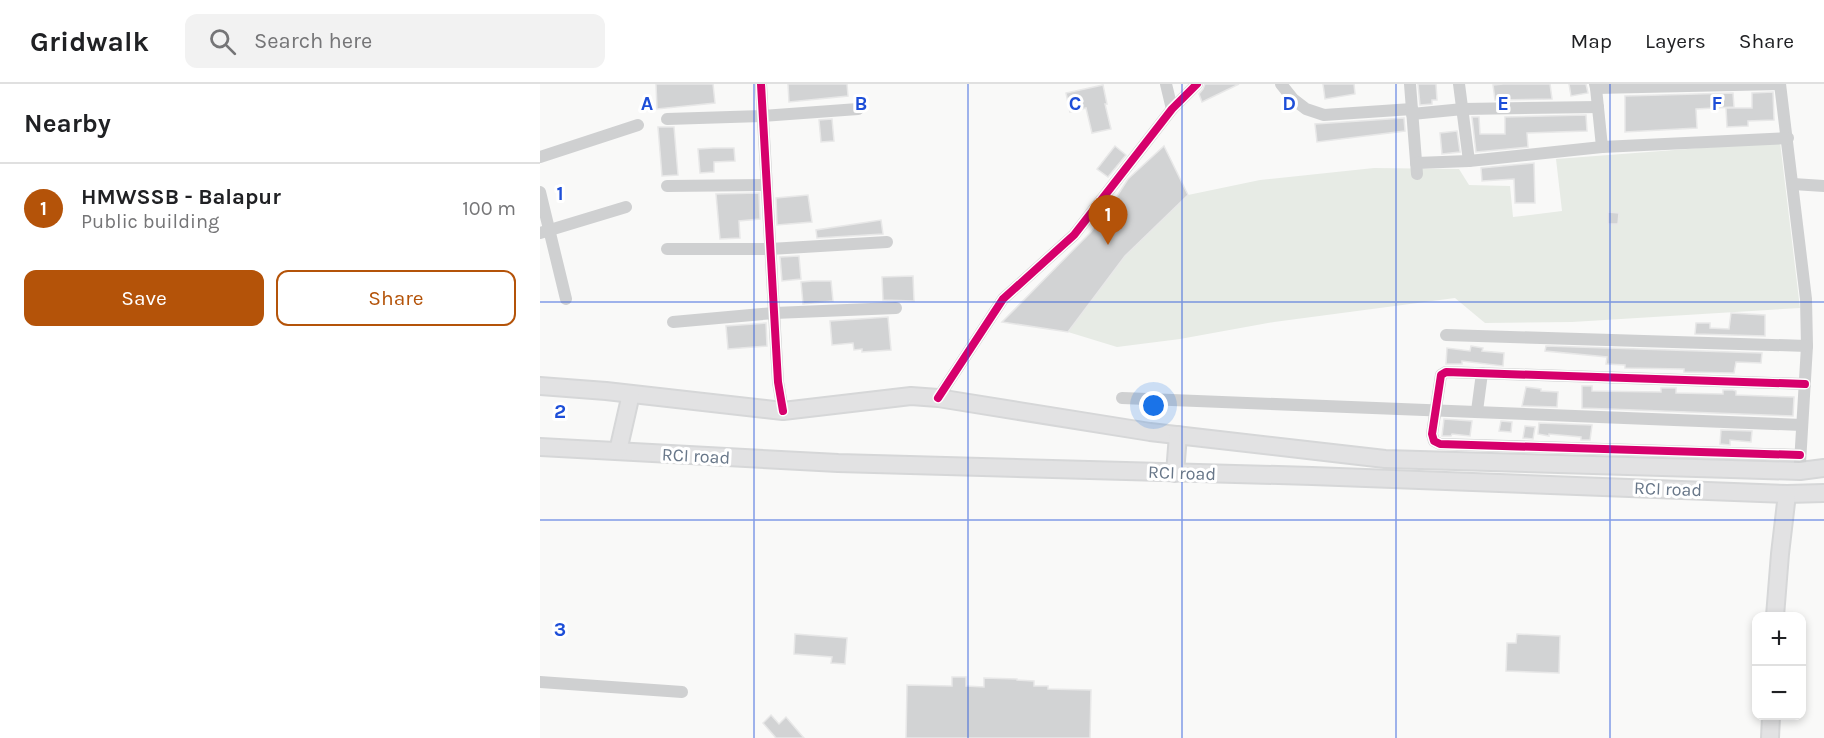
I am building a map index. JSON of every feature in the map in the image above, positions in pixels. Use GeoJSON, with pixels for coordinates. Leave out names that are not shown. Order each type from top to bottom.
{"type":"FeatureCollection","features":[{"type":"Feature","properties":{"kind":"main road"},"geometry":{"type":"LineString","coordinates":[[540,386],[783,411],[911,396],[938,398],[1178,435],[1385,459],[1800,463],[1824,468]]}},
{"type":"Feature","properties":{"kind":"main road"},"geometry":{"type":"LineString","coordinates":[[618,451],[631,394]]}},
{"type":"Feature","properties":{"kind":"main road"},"geometry":{"type":"LineString","coordinates":[[1175,473],[1178,435]]}},
{"type":"Feature","properties":{"kind":"main road","name":"RCI road"},"geometry":{"type":"LineString","coordinates":[[540,447],[838,463],[1787,494],[1824,493]]}},
{"type":"Feature","properties":{"kind":"main road"},"geometry":{"type":"LineString","coordinates":[[1775,612],[1787,494]]}},
{"type":"Feature","properties":{"kind":"main road"},"geometry":{"type":"LineString","coordinates":[[1770,738],[1771,720]]}},
{"type":"Feature","properties":{"kind":"street"},"geometry":{"type":"LineString","coordinates":[[761,84],[778,382],[783,411]]}},
{"type":"Feature","properties":{"kind":"street"},"geometry":{"type":"LineString","coordinates":[[1166,84],[1172,109]]}},
{"type":"Feature","properties":{"kind":"street"},"geometry":{"type":"LineString","coordinates":[[938,398],[1003,299],[1074,235],[1172,109],[1197,84]]}},
{"type":"Feature","properties":{"kind":"street"},"geometry":{"type":"LineString","coordinates":[[1281,84],[1293,99],[1306,109],[1324,115],[1598,107]]}},
{"type":"Feature","properties":{"kind":"street"},"geometry":{"type":"LineString","coordinates":[[1410,84],[1416,168],[1602,147],[1788,138]]}},
{"type":"Feature","properties":{"kind":"street"},"geometry":{"type":"LineString","coordinates":[[1459,84],[1469,161]]}},
{"type":"Feature","properties":{"kind":"street"},"geometry":{"type":"LineString","coordinates":[[1602,147],[1596,86],[1780,84],[1806,299],[1807,346],[1805,384],[1800,463],[1440,444],[1434,441],[1432,434],[1441,375],[1446,372],[1805,384]]}},
{"type":"Feature","properties":{"kind":"street"},"geometry":{"type":"LineString","coordinates":[[667,119],[762,116],[858,109]]}},
{"type":"Feature","properties":{"kind":"street"},"geometry":{"type":"LineString","coordinates":[[540,156],[638,125]]}},
{"type":"Feature","properties":{"kind":"street"},"geometry":{"type":"LineString","coordinates":[[1793,184],[1824,186]]}},
{"type":"Feature","properties":{"kind":"street"},"geometry":{"type":"LineString","coordinates":[[667,186],[766,185]]}},
{"type":"Feature","properties":{"kind":"street"},"geometry":{"type":"LineString","coordinates":[[540,192],[545,232],[566,299]]}},
{"type":"Feature","properties":{"kind":"street"},"geometry":{"type":"LineString","coordinates":[[545,232],[626,207]]}},
{"type":"Feature","properties":{"kind":"street"},"geometry":{"type":"LineString","coordinates":[[667,249],[770,249],[887,242]]}},
{"type":"Feature","properties":{"kind":"street"},"geometry":{"type":"LineString","coordinates":[[673,322],[896,308]]}},
{"type":"Feature","properties":{"kind":"street"},"geometry":{"type":"LineString","coordinates":[[1446,335],[1807,346]]}},
{"type":"Feature","properties":{"kind":"street"},"geometry":{"type":"LineString","coordinates":[[1477,411],[1482,373]]}},
{"type":"Feature","properties":{"kind":"street"},"geometry":{"type":"LineString","coordinates":[[1122,398],[1802,425]]}},
{"type":"Feature","properties":{"kind":"street"},"geometry":{"type":"LineString","coordinates":[[540,682],[682,692]]}},
{"type":"Feature","properties":{"kind":"shaded area"},"geometry":{"type":"Polygon","coordinates":[[[1780,142],[1800,308],[1572,322],[1485,323],[1455,298],[1274,322],[1180,339],[1117,347],[1068,332],[1125,256],[1188,195],[1260,180],[1374,168],[1459,169],[1469,185],[1510,186],[1513,217],[1562,211],[1556,159],[1780,142]]]}},
{"type":"Feature","properties":{"kind":"building"},"geometry":{"type":"Polygon","coordinates":[[[656,84],[713,84],[715,103],[657,109],[656,84]]]}},
{"type":"Feature","properties":{"kind":"building"},"geometry":{"type":"Polygon","coordinates":[[[788,84],[847,84],[848,96],[789,102],[788,84]]]}},
{"type":"Feature","properties":{"kind":"building"},"geometry":{"type":"Polygon","coordinates":[[[1205,84],[1239,84],[1202,102],[1199,94],[1205,84]]]}},
{"type":"Feature","properties":{"kind":"building"},"geometry":{"type":"Polygon","coordinates":[[[1323,84],[1354,84],[1355,94],[1325,99],[1323,84]]]}},
{"type":"Feature","properties":{"kind":"building"},"geometry":{"type":"Polygon","coordinates":[[[1418,84],[1436,84],[1437,100],[1432,100],[1432,104],[1420,105],[1418,84]]]}},
{"type":"Feature","properties":{"kind":"building"},"geometry":{"type":"Polygon","coordinates":[[[1550,84],[1552,99],[1495,100],[1493,85],[1550,84]]]}},
{"type":"Feature","properties":{"kind":"building"},"geometry":{"type":"Polygon","coordinates":[[[1569,84],[1586,84],[1588,93],[1571,96],[1569,84]]]}},
{"type":"Feature","properties":{"kind":"building"},"geometry":{"type":"Polygon","coordinates":[[[1103,85],[1111,129],[1092,133],[1086,108],[1070,112],[1066,93],[1103,85]]]}},
{"type":"Feature","properties":{"kind":"building"},"geometry":{"type":"Polygon","coordinates":[[[1773,92],[1774,120],[1748,121],[1748,126],[1727,127],[1726,108],[1752,108],[1752,93],[1773,92]]]}},
{"type":"Feature","properties":{"kind":"building"},"geometry":{"type":"Polygon","coordinates":[[[1733,93],[1734,107],[1696,109],[1697,128],[1625,132],[1625,96],[1733,93]]]}},
{"type":"Feature","properties":{"kind":"building"},"geometry":{"type":"Polygon","coordinates":[[[1586,115],[1587,131],[1527,133],[1528,147],[1476,152],[1472,117],[1479,117],[1480,134],[1505,134],[1505,117],[1586,115]]]}},
{"type":"Feature","properties":{"kind":"building"},"geometry":{"type":"Polygon","coordinates":[[[1404,118],[1405,131],[1317,142],[1315,124],[1404,118]]]}},
{"type":"Feature","properties":{"kind":"building"},"geometry":{"type":"Polygon","coordinates":[[[832,119],[834,141],[821,142],[819,120],[832,119]]]}},
{"type":"Feature","properties":{"kind":"building"},"geometry":{"type":"Polygon","coordinates":[[[658,127],[674,127],[678,175],[662,176],[658,127]]]}},
{"type":"Feature","properties":{"kind":"building"},"geometry":{"type":"Polygon","coordinates":[[[1457,131],[1460,152],[1442,154],[1440,133],[1457,131]]]}},
{"type":"Feature","properties":{"kind":"building"},"geometry":{"type":"Polygon","coordinates":[[[1115,146],[1126,155],[1108,177],[1097,169],[1115,146]]]}},
{"type":"Feature","properties":{"kind":"building"},"geometry":{"type":"Polygon","coordinates":[[[1164,146],[1188,195],[1125,256],[1068,332],[1002,322],[1090,233],[1105,215],[1128,179],[1164,146]]]}},
{"type":"Feature","properties":{"kind":"building"},"geometry":{"type":"Polygon","coordinates":[[[734,148],[735,161],[714,162],[714,172],[700,173],[698,149],[734,148]]]}},
{"type":"Feature","properties":{"kind":"building"},"geometry":{"type":"Polygon","coordinates":[[[1534,163],[1535,203],[1515,203],[1514,179],[1482,181],[1481,168],[1534,163]]]}},
{"type":"Feature","properties":{"kind":"building"},"geometry":{"type":"Polygon","coordinates":[[[759,193],[760,219],[739,221],[740,238],[720,239],[716,194],[759,193]]]}},
{"type":"Feature","properties":{"kind":"building"},"geometry":{"type":"Polygon","coordinates":[[[808,195],[812,222],[777,225],[776,198],[808,195]]]}},
{"type":"Feature","properties":{"kind":"building"},"geometry":{"type":"Polygon","coordinates":[[[1608,212],[1619,213],[1618,224],[1608,224],[1608,212]]]}},
{"type":"Feature","properties":{"kind":"building"},"geometry":{"type":"Polygon","coordinates":[[[881,220],[883,234],[817,238],[816,230],[881,220]]]}},
{"type":"Feature","properties":{"kind":"building"},"geometry":{"type":"Polygon","coordinates":[[[799,256],[801,279],[782,281],[780,257],[799,256]]]}},
{"type":"Feature","properties":{"kind":"building"},"geometry":{"type":"Polygon","coordinates":[[[913,276],[914,301],[883,300],[882,277],[913,276]]]}},
{"type":"Feature","properties":{"kind":"building"},"geometry":{"type":"Polygon","coordinates":[[[831,281],[833,301],[803,304],[801,282],[831,281]]]}},
{"type":"Feature","properties":{"kind":"building"},"geometry":{"type":"Polygon","coordinates":[[[1731,313],[1765,315],[1765,336],[1695,334],[1696,323],[1710,323],[1710,328],[1729,329],[1731,313]]]}},
{"type":"Feature","properties":{"kind":"building"},"geometry":{"type":"Polygon","coordinates":[[[888,317],[891,350],[862,352],[862,349],[854,350],[853,343],[832,345],[830,321],[888,317]]]}},
{"type":"Feature","properties":{"kind":"building"},"geometry":{"type":"Polygon","coordinates":[[[766,323],[767,346],[728,349],[726,326],[766,323]]]}},
{"type":"Feature","properties":{"kind":"building"},"geometry":{"type":"Polygon","coordinates":[[[1471,346],[1483,348],[1482,351],[1504,353],[1503,366],[1462,361],[1462,364],[1446,364],[1447,348],[1470,351],[1471,346]]]}},
{"type":"Feature","properties":{"kind":"building"},"geometry":{"type":"Polygon","coordinates":[[[1546,346],[1762,353],[1761,363],[1736,362],[1734,373],[1684,372],[1684,369],[1625,368],[1625,365],[1606,364],[1607,357],[1545,351],[1546,346]]]}},
{"type":"Feature","properties":{"kind":"building"},"geometry":{"type":"Polygon","coordinates":[[[1582,386],[1592,386],[1592,391],[1661,392],[1661,388],[1676,388],[1676,393],[1723,394],[1723,390],[1733,390],[1736,391],[1736,395],[1794,397],[1793,416],[1582,408],[1582,386]]]}},
{"type":"Feature","properties":{"kind":"building"},"geometry":{"type":"Polygon","coordinates":[[[1526,387],[1558,392],[1557,407],[1522,406],[1526,387]]]}},
{"type":"Feature","properties":{"kind":"building"},"geometry":{"type":"Polygon","coordinates":[[[1444,419],[1472,421],[1470,436],[1452,434],[1442,436],[1444,419]]]}},
{"type":"Feature","properties":{"kind":"building"},"geometry":{"type":"Polygon","coordinates":[[[1501,421],[1512,422],[1511,432],[1499,431],[1501,421]]]}},
{"type":"Feature","properties":{"kind":"building"},"geometry":{"type":"Polygon","coordinates":[[[1539,423],[1592,425],[1590,440],[1581,440],[1581,437],[1538,434],[1539,423]]]}},
{"type":"Feature","properties":{"kind":"building"},"geometry":{"type":"Polygon","coordinates":[[[1525,426],[1535,427],[1533,439],[1523,438],[1525,426]]]}},
{"type":"Feature","properties":{"kind":"building"},"geometry":{"type":"Polygon","coordinates":[[[1721,430],[1752,431],[1751,442],[1730,440],[1730,445],[1720,444],[1721,430]]]}},
{"type":"Feature","properties":{"kind":"building"},"geometry":{"type":"Polygon","coordinates":[[[795,634],[847,638],[845,664],[831,663],[832,657],[794,654],[795,634]]]}},
{"type":"Feature","properties":{"kind":"building"},"geometry":{"type":"Polygon","coordinates":[[[1517,634],[1560,636],[1559,673],[1506,671],[1507,643],[1516,643],[1517,634]]]}},
{"type":"Feature","properties":{"kind":"building"},"geometry":{"type":"Polygon","coordinates":[[[952,677],[966,677],[966,686],[984,687],[984,678],[1017,679],[1034,681],[1034,686],[1048,686],[1048,689],[1091,690],[1090,738],[906,738],[907,685],[952,686],[952,677]]]}},
{"type":"Feature","properties":{"kind":"building"},"geometry":{"type":"Polygon","coordinates":[[[771,715],[779,724],[786,717],[804,738],[776,738],[763,723],[771,715]]]}},
{"type":"Feature","properties":{"kind":"cycle path"},"geometry":{"type":"LineString","coordinates":[[761,84],[778,382],[783,411]]}},
{"type":"Feature","properties":{"kind":"cycle path"},"geometry":{"type":"LineString","coordinates":[[938,398],[1003,299],[1074,235],[1172,109],[1197,84]]}},
{"type":"Feature","properties":{"kind":"cycle path"},"geometry":{"type":"LineString","coordinates":[[1800,455],[1440,444],[1434,441],[1432,434],[1441,375],[1446,372],[1805,384]]}},
{"type":"Feature","properties":{"kind":"place","name":"HMWSSB - Balapur"},"geometry":{"type":"Point","coordinates":[1108,245]}}]}
